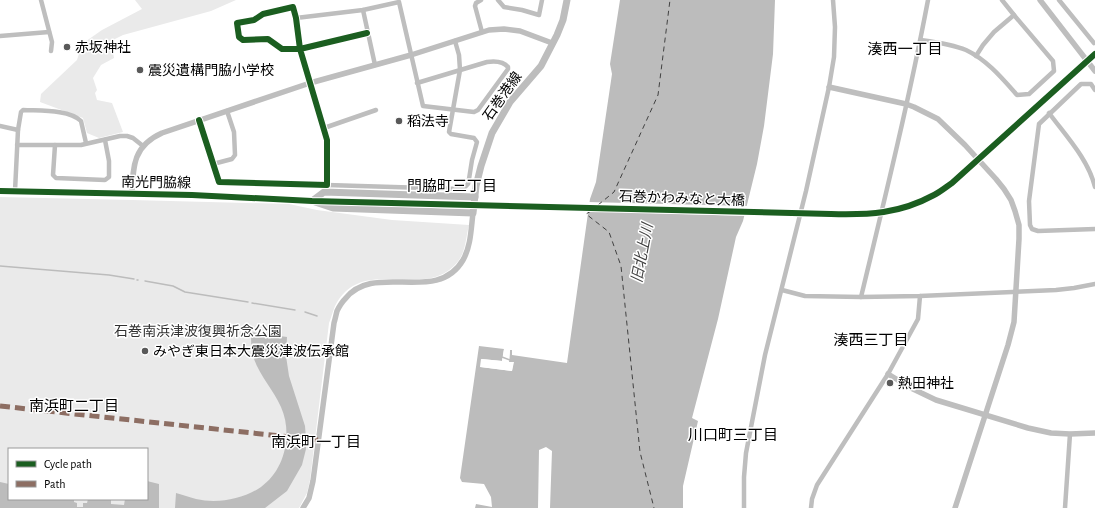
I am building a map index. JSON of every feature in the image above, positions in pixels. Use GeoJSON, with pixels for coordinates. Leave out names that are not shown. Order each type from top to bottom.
{"type":"FeatureCollection","features":[{"type":"Feature","properties":{"kind":"main road","name":"石巻港線"},"geometry":{"type":"LineString","coordinates":[[473,213],[476,186],[492,133],[510,102],[541,66],[562,20],[567,0]]}},
{"type":"Feature","properties":{"kind":"main road"},"geometry":{"type":"LineString","coordinates":[[312,201],[324,192],[475,197]]}},
{"type":"Feature","properties":{"kind":"main road"},"geometry":{"type":"LineString","coordinates":[[312,201],[333,208],[473,213]]}},
{"type":"Feature","properties":{"kind":"street"},"geometry":{"type":"LineString","coordinates":[[41,0],[52,42],[51,51]]}},
{"type":"Feature","properties":{"kind":"street"},"geometry":{"type":"LineString","coordinates":[[481,0],[476,3],[475,6],[482,32]]}},
{"type":"Feature","properties":{"kind":"street"},"geometry":{"type":"LineString","coordinates":[[498,0],[504,7],[539,15],[542,0]]}},
{"type":"Feature","properties":{"kind":"street"},"geometry":{"type":"LineString","coordinates":[[744,508],[746,453],[766,355],[806,191],[829,87],[834,56],[835,26],[833,0]]}},
{"type":"Feature","properties":{"kind":"street"},"geometry":{"type":"LineString","coordinates":[[861,297],[893,168],[921,40],[928,0]]}},
{"type":"Feature","properties":{"kind":"street"},"geometry":{"type":"LineString","coordinates":[[921,40],[966,50],[993,68],[1017,95],[1029,94],[1054,71],[1053,61],[1002,0]]}},
{"type":"Feature","properties":{"kind":"street"},"geometry":{"type":"LineString","coordinates":[[1040,0],[1095,71]]}},
{"type":"Feature","properties":{"kind":"street"},"geometry":{"type":"LineString","coordinates":[[1059,0],[1094,39]]}},
{"type":"Feature","properties":{"kind":"street"},"geometry":{"type":"LineString","coordinates":[[296,18],[363,10],[400,1],[410,55],[417,83],[423,106],[474,112],[478,110],[508,67],[496,61],[487,62],[417,83]]}},
{"type":"Feature","properties":{"kind":"street"},"geometry":{"type":"LineString","coordinates":[[327,185],[328,144],[300,49],[293,7],[263,14],[254,20],[237,23],[239,37],[243,40],[268,39],[282,49],[300,49],[367,33]]}},
{"type":"Feature","properties":{"kind":"street"},"geometry":{"type":"LineString","coordinates":[[363,10],[375,65]]}},
{"type":"Feature","properties":{"kind":"street"},"geometry":{"type":"LineString","coordinates":[[976,56],[994,32],[1014,15]]}},
{"type":"Feature","properties":{"kind":"street"},"geometry":{"type":"LineString","coordinates":[[132,194],[134,161],[143,146],[157,135],[310,83],[410,55],[482,32],[496,29],[520,31],[552,43]]}},
{"type":"Feature","properties":{"kind":"street"},"geometry":{"type":"LineString","coordinates":[[0,36],[49,32]]}},
{"type":"Feature","properties":{"kind":"street"},"geometry":{"type":"LineString","coordinates":[[199,120],[219,182],[464,188],[468,184],[477,142],[474,138],[451,134],[449,132],[460,70],[459,55],[455,41]]}},
{"type":"Feature","properties":{"kind":"street","name":"石巻かわみなと大橋"},"geometry":{"type":"LineString","coordinates":[[462,204],[861,214],[902,209],[934,195],[952,183],[1095,54]]}},
{"type":"Feature","properties":{"kind":"street"},"geometry":{"type":"LineString","coordinates":[[1095,90],[1090,84],[1081,84],[1039,124],[1029,201],[1030,226],[1032,229],[1038,231],[1095,229]]}},
{"type":"Feature","properties":{"kind":"street"},"geometry":{"type":"LineString","coordinates":[[829,87],[906,104],[938,119],[965,145],[1004,189],[1011,200],[1015,211],[1019,225],[1019,239],[1014,322],[1008,345],[955,508]]}},
{"type":"Feature","properties":{"kind":"street"},"geometry":{"type":"LineString","coordinates":[[15,191],[18,130],[21,112],[24,110],[60,112],[78,119],[81,121],[86,143]]}},
{"type":"Feature","properties":{"kind":"street"},"geometry":{"type":"LineString","coordinates":[[324,128],[376,110]]}},
{"type":"Feature","properties":{"kind":"street"},"geometry":{"type":"LineString","coordinates":[[213,164],[232,159],[235,155],[234,132],[227,111]]}},
{"type":"Feature","properties":{"kind":"street"},"geometry":{"type":"LineString","coordinates":[[1049,113],[1077,150],[1090,173],[1095,187]]}},
{"type":"Feature","properties":{"kind":"street"},"geometry":{"type":"LineString","coordinates":[[0,126],[18,130]]}},
{"type":"Feature","properties":{"kind":"street"},"geometry":{"type":"LineString","coordinates":[[17,145],[81,145],[120,136],[128,136],[143,146]]}},
{"type":"Feature","properties":{"kind":"street"},"geometry":{"type":"LineString","coordinates":[[55,145],[53,175],[56,178],[105,180],[109,177],[109,161],[105,140]]}},
{"type":"Feature","properties":{"kind":"street"},"geometry":{"type":"LineString","coordinates":[[1090,173],[1095,169]]}},
{"type":"Feature","properties":{"kind":"street","name":"南光門脇線"},"geometry":{"type":"LineString","coordinates":[[0,191],[192,195],[312,201],[462,204]]}},
{"type":"Feature","properties":{"kind":"street"},"geometry":{"type":"LineString","coordinates":[[304,508],[309,498],[313,481],[334,323],[339,307],[348,295],[363,285],[383,282],[432,282],[451,273],[463,260],[470,242],[473,213]]}},
{"type":"Feature","properties":{"kind":"street"},"geometry":{"type":"LineString","coordinates":[[782,290],[805,296],[920,296],[1062,289],[1095,284]]}},
{"type":"Feature","properties":{"kind":"street"},"geometry":{"type":"LineString","coordinates":[[811,508],[812,499],[818,485],[888,374],[918,319],[920,296]]}},
{"type":"Feature","properties":{"kind":"street"},"geometry":{"type":"LineString","coordinates":[[888,374],[911,388],[936,400],[1036,430],[1051,433],[1070,434],[1095,433]]}},
{"type":"Feature","properties":{"kind":"street"},"geometry":{"type":"LineString","coordinates":[[1065,508],[1070,434]]}},
{"type":"Feature","properties":{"kind":"green space"},"geometry":{"type":"Polygon","coordinates":[[[135,0],[236,0],[211,11],[123,35],[111,41],[114,58],[101,65],[93,78],[97,90],[95,93],[97,100],[112,103],[123,132],[99,138],[87,133],[83,118],[40,102],[41,94],[77,60],[82,44],[102,30],[142,9],[135,0]]]}},
{"type":"Feature","properties":{"kind":"green space","name":"石巻南浜津波復興祈念公園"},"geometry":{"type":"Polygon","coordinates":[[[0,197],[289,204],[317,210],[392,220],[469,225],[461,256],[459,260],[446,272],[430,278],[413,280],[378,279],[362,282],[347,290],[335,306],[329,323],[310,480],[307,493],[299,508],[0,508],[0,197]]]}},
{"type":"Feature","properties":{"kind":"water","name":"旧北上川"},"geometry":{"type":"Polygon","coordinates":[[[620,0],[775,0],[773,54],[764,126],[757,164],[743,221],[736,237],[718,319],[692,418],[698,421],[683,486],[683,508],[550,508],[552,451],[546,447],[539,450],[538,508],[475,508],[476,504],[492,507],[491,497],[484,484],[462,482],[460,478],[479,346],[504,349],[502,361],[482,359],[481,367],[512,371],[513,363],[509,362],[510,350],[512,350],[512,355],[567,363],[590,199],[596,182],[612,74],[610,64],[620,0]]]}},
{"type":"Feature","properties":{"kind":"water"},"geometry":{"type":"Polygon","coordinates":[[[251,332],[287,337],[286,356],[289,376],[305,426],[306,449],[302,465],[287,491],[265,508],[175,508],[176,493],[196,499],[213,501],[221,501],[246,495],[261,487],[269,480],[281,461],[286,440],[285,417],[278,400],[262,376],[253,356],[251,332]]]}},
{"type":"Feature","properties":{"kind":"water"},"geometry":{"type":"Polygon","coordinates":[[[148,481],[159,484],[159,508],[0,508],[0,482],[8,484],[8,500],[74,500],[74,502],[77,503],[77,507],[83,507],[83,503],[87,503],[88,500],[111,500],[111,504],[124,505],[125,500],[148,500],[148,481]]]}},
{"type":"Feature","properties":{"kind":"pier"},"geometry":{"type":"Polygon","coordinates":[[[588,202],[748,206],[746,216],[586,211],[588,202]]]}},
{"type":"Feature","properties":{"kind":"pier"},"geometry":{"type":"Polygon","coordinates":[[[504,349],[506,349],[504,363],[483,361],[483,365],[511,368],[511,364],[508,364],[507,362],[508,350],[510,350],[509,362],[514,362],[512,371],[480,367],[481,359],[502,361],[504,349]]]}},
{"type":"Feature","properties":{"kind":"waterway"},"geometry":{"type":"LineString","coordinates":[[0,266],[109,275],[134,279]]}},
{"type":"Feature","properties":{"kind":"waterway"},"geometry":{"type":"LineString","coordinates":[[145,281],[173,286],[185,292],[248,302]]}},
{"type":"Feature","properties":{"kind":"waterway"},"geometry":{"type":"LineString","coordinates":[[252,303],[295,310]]}},
{"type":"Feature","properties":{"kind":"waterway"},"geometry":{"type":"LineString","coordinates":[[305,312],[317,316]]}},
{"type":"Feature","properties":{"kind":"waterway"},"geometry":{"type":"LineString","coordinates":[[502,357],[510,360]]}},
{"type":"Feature","properties":{"kind":"ferry route"},"geometry":{"type":"LineString","coordinates":[[598,205],[614,192],[658,95],[670,0]]}},
{"type":"Feature","properties":{"kind":"ferry route"},"geometry":{"type":"LineString","coordinates":[[591,211],[586,214],[609,232],[621,266],[640,452],[654,508]]}},
{"type":"Feature","properties":{"kind":"marked path"},"geometry":{"type":"LineString","coordinates":[[0,406],[318,440]]}},
{"type":"Feature","properties":{"kind":"cycle path"},"geometry":{"type":"LineString","coordinates":[[199,120],[219,182],[327,185],[327,140],[300,49],[293,7],[263,14],[254,20],[237,23],[239,37],[243,40],[268,39],[282,49],[300,49],[367,33]]}},
{"type":"Feature","properties":{"kind":"cycle path"},"geometry":{"type":"LineString","coordinates":[[0,191],[192,195],[312,201],[831,214],[884,212],[896,210],[921,201],[936,194],[952,183],[1095,54]]}},
{"type":"Feature","properties":{"kind":"place","name":"赤坂神社"},"geometry":{"type":"Point","coordinates":[67,47]}},
{"type":"Feature","properties":{"kind":"place","name":"震災遺構門脇小学校"},"geometry":{"type":"Point","coordinates":[140,70]}},
{"type":"Feature","properties":{"kind":"place","name":"稻法寺"},"geometry":{"type":"Point","coordinates":[399,121]}},
{"type":"Feature","properties":{"kind":"place","name":"みやぎ東日本大震災津波伝承館"},"geometry":{"type":"Point","coordinates":[145,351]}},
{"type":"Feature","properties":{"kind":"place","name":"熱田神社"},"geometry":{"type":"Point","coordinates":[890,383]}},
{"type":"Feature","properties":{"kind":"district","name":"湊西一丁目"},"geometry":{"type":"Point","coordinates":[905,49]}},
{"type":"Feature","properties":{"kind":"district","name":"門脇町三丁目"},"geometry":{"type":"Point","coordinates":[452,186]}},
{"type":"Feature","properties":{"kind":"district","name":"湊西三丁目"},"geometry":{"type":"Point","coordinates":[871,340]}},
{"type":"Feature","properties":{"kind":"district","name":"南浜町二丁目"},"geometry":{"type":"Point","coordinates":[74,406]}},
{"type":"Feature","properties":{"kind":"district","name":"川口町三丁目"},"geometry":{"type":"Point","coordinates":[733,435]}},
{"type":"Feature","properties":{"kind":"district","name":"南浜町一丁目"},"geometry":{"type":"Point","coordinates":[316,442]}}]}
